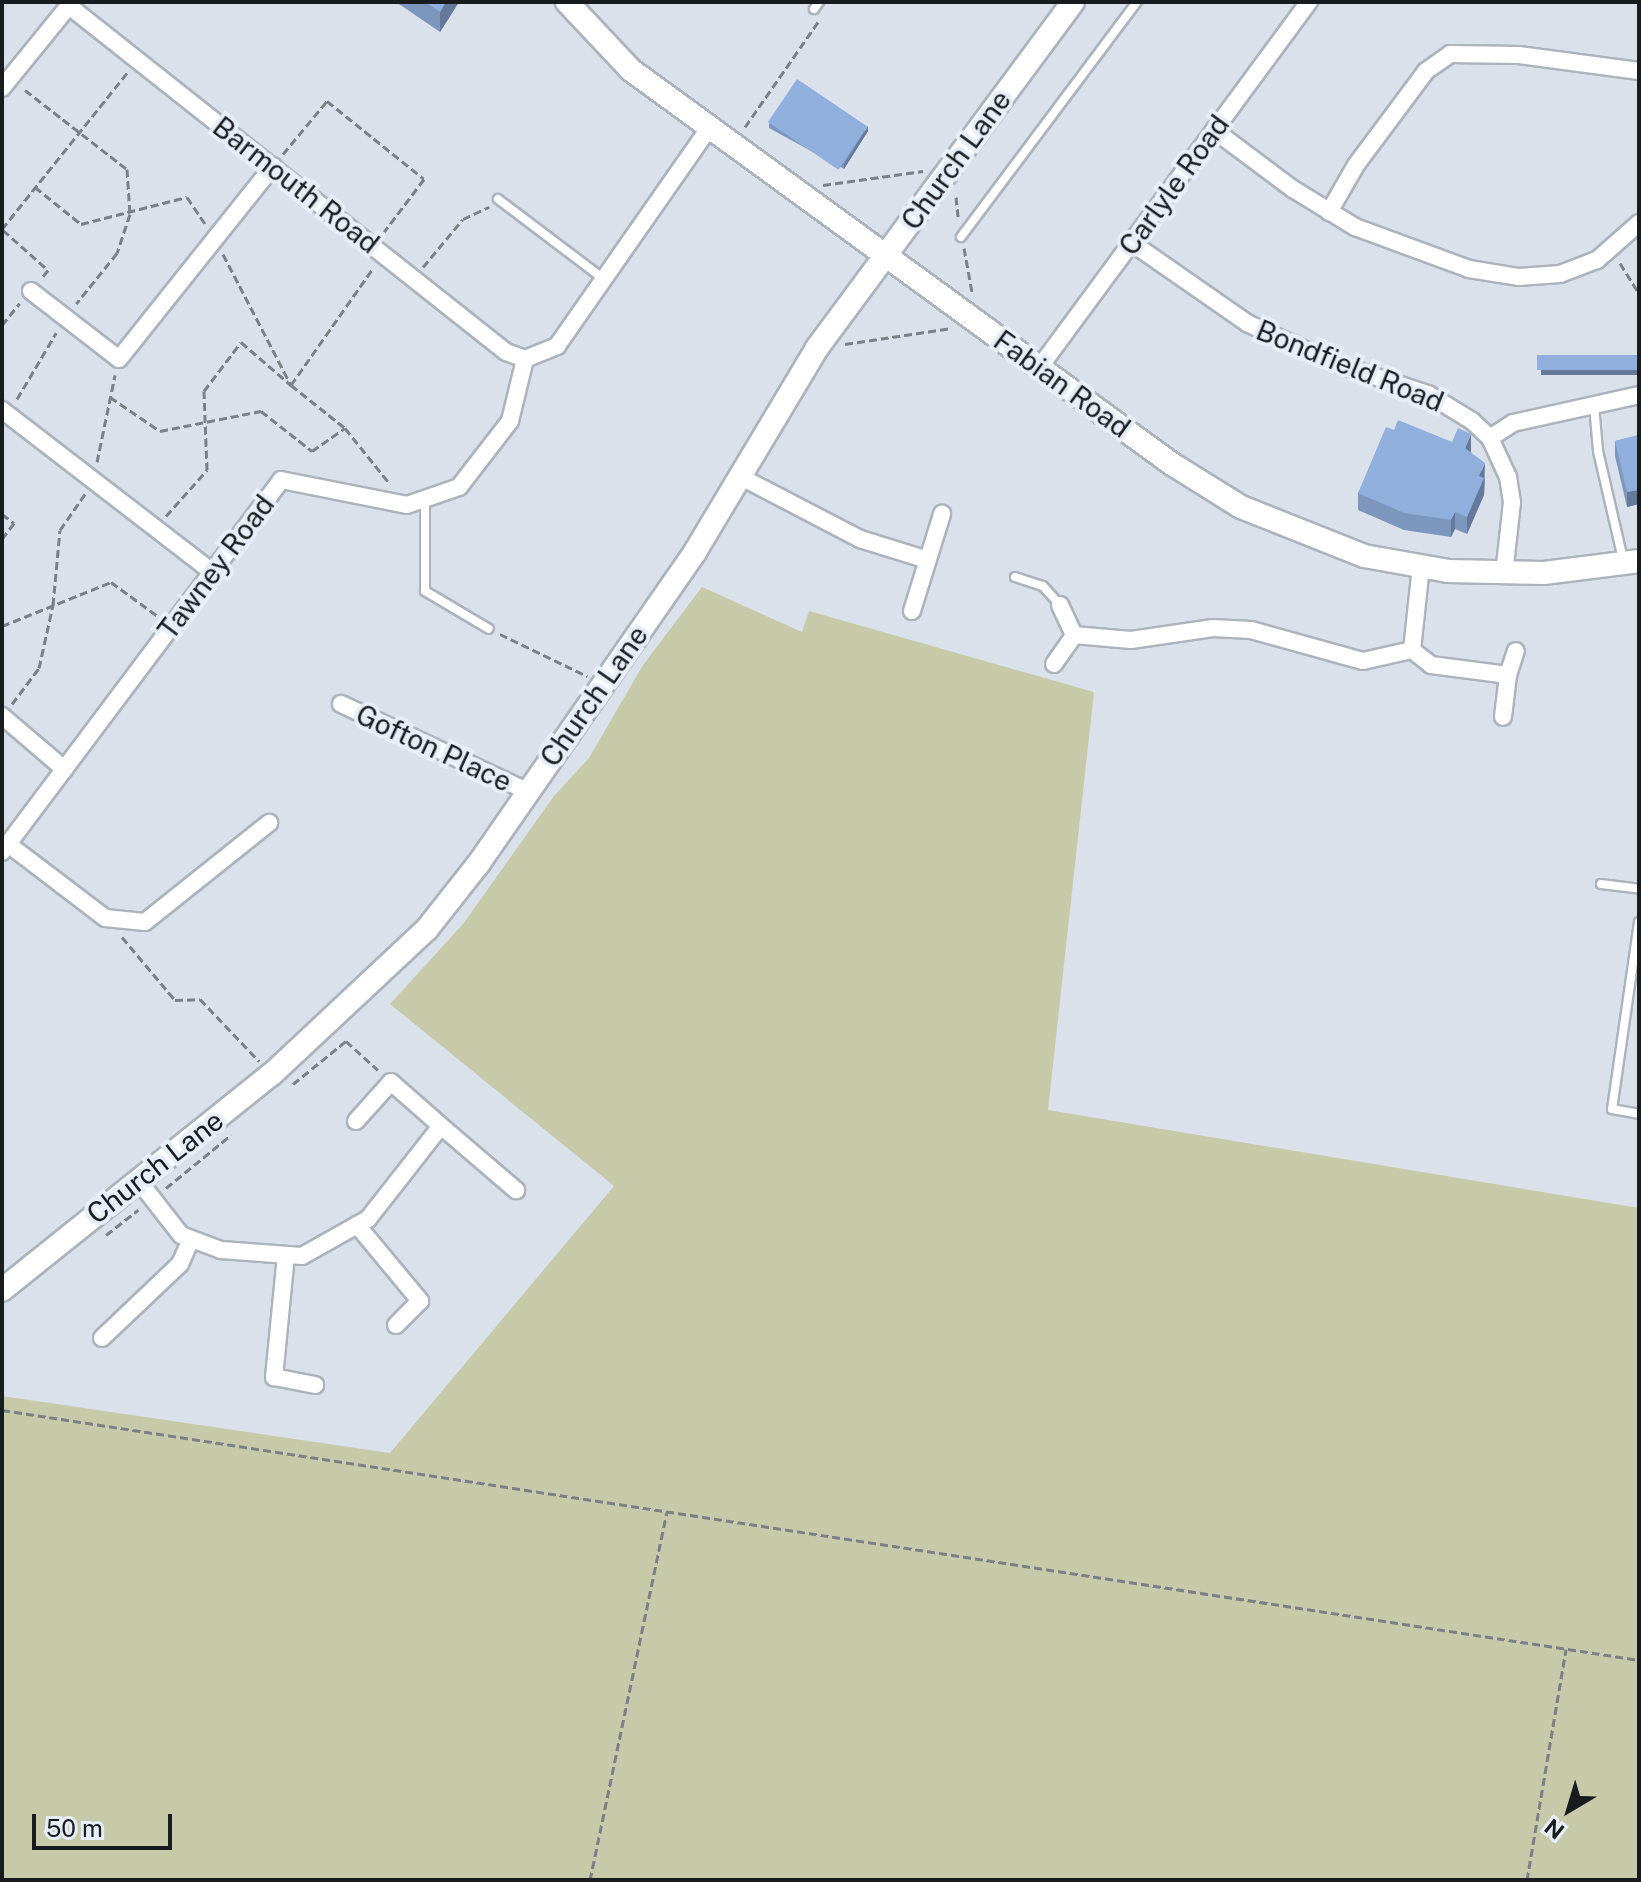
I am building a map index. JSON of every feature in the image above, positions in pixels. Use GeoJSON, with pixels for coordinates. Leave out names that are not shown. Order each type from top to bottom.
{"type":"FeatureCollection","features":[{"type":"Feature","properties":{"kind":"street","name":"Fabian Road"},"geometry":{"type":"LineString","coordinates":[[567,2],[631,70],[1039,368],[1241,507],[1311,539],[1421,566],[1504,574],[1632,562]]}},
{"type":"Feature","properties":{"kind":"street","name":"Church Lane"},"geometry":{"type":"LineString","coordinates":[[2,1290],[138,1180],[278,1083],[427,929],[603,683],[741,477],[783,401],[885,255],[1073,2]]}},
{"type":"Feature","properties":{"kind":"street","name":"Carlyle Road"},"geometry":{"type":"LineString","coordinates":[[1039,368],[1309,2]]}},
{"type":"Feature","properties":{"kind":"street"},"geometry":{"type":"LineString","coordinates":[[6,83],[70,4]]}},
{"type":"Feature","properties":{"kind":"street","name":"Barmouth Road"},"geometry":{"type":"LineString","coordinates":[[70,4],[506,352],[525,359]]}},
{"type":"Feature","properties":{"kind":"street"},"geometry":{"type":"LineString","coordinates":[[1329,212],[1356,165],[1426,71],[1450,54],[1519,55],[1639,71]]}},
{"type":"Feature","properties":{"kind":"street"},"geometry":{"type":"LineString","coordinates":[[525,359],[557,346],[601,277],[710,127]]}},
{"type":"Feature","properties":{"kind":"street"},"geometry":{"type":"LineString","coordinates":[[1214,130],[1329,212],[1403,248],[1507,276],[1560,274],[1611,250],[1639,223]]}},
{"type":"Feature","properties":{"kind":"street"},"geometry":{"type":"LineString","coordinates":[[31,291],[119,359],[273,166]]}},
{"type":"Feature","properties":{"kind":"street","name":"Bondfield Road"},"geometry":{"type":"LineString","coordinates":[[1132,243],[1247,323],[1331,362],[1428,394],[1490,438],[1508,477],[1512,502],[1504,574]]}},
{"type":"Feature","properties":{"kind":"street","name":"Tawney Road"},"geometry":{"type":"LineString","coordinates":[[5,848],[281,480],[407,505],[459,487],[510,421],[525,359]]}},
{"type":"Feature","properties":{"kind":"street"},"geometry":{"type":"LineString","coordinates":[[1490,438],[1513,423],[1639,395]]}},
{"type":"Feature","properties":{"kind":"street"},"geometry":{"type":"LineString","coordinates":[[5,412],[212,572]]}},
{"type":"Feature","properties":{"kind":"street"},"geometry":{"type":"LineString","coordinates":[[741,477],[860,539],[928,560]]}},
{"type":"Feature","properties":{"kind":"street"},"geometry":{"type":"LineString","coordinates":[[912,611],[942,514]]}},
{"type":"Feature","properties":{"kind":"street"},"geometry":{"type":"LineString","coordinates":[[1412,650],[1421,566]]}},
{"type":"Feature","properties":{"kind":"street"},"geometry":{"type":"LineString","coordinates":[[1060,605],[1074,635]]}},
{"type":"Feature","properties":{"kind":"street"},"geometry":{"type":"LineString","coordinates":[[1074,635],[1131,640],[1232,628],[1363,661],[1412,650]]}},
{"type":"Feature","properties":{"kind":"street"},"geometry":{"type":"LineString","coordinates":[[1054,664],[1074,635]]}},
{"type":"Feature","properties":{"kind":"street"},"geometry":{"type":"LineString","coordinates":[[1412,650],[1431,665],[1508,675]]}},
{"type":"Feature","properties":{"kind":"street"},"geometry":{"type":"LineString","coordinates":[[1503,717],[1508,675],[1516,651]]}},
{"type":"Feature","properties":{"kind":"street","name":"Gofton Place"},"geometry":{"type":"LineString","coordinates":[[341,704],[527,791]]}},
{"type":"Feature","properties":{"kind":"street"},"geometry":{"type":"LineString","coordinates":[[2,716],[64,769]]}},
{"type":"Feature","properties":{"kind":"street"},"geometry":{"type":"LineString","coordinates":[[5,848],[105,918],[145,922],[269,823]]}},
{"type":"Feature","properties":{"kind":"street"},"geometry":{"type":"LineString","coordinates":[[356,1121],[391,1082],[516,1190]]}},
{"type":"Feature","properties":{"kind":"street"},"geometry":{"type":"LineString","coordinates":[[138,1180],[181,1235],[221,1250],[302,1256],[368,1219],[441,1126]]}},
{"type":"Feature","properties":{"kind":"street"},"geometry":{"type":"LineString","coordinates":[[357,1225],[420,1301],[396,1325]]}},
{"type":"Feature","properties":{"kind":"street"},"geometry":{"type":"LineString","coordinates":[[102,1338],[180,1264],[191,1239]]}},
{"type":"Feature","properties":{"kind":"street"},"geometry":{"type":"LineString","coordinates":[[286,1255],[274,1377],[315,1385]]}},
{"type":"Feature","properties":{"kind":"lane"},"geometry":{"type":"LineString","coordinates":[[961,237],[1137,2]]}},
{"type":"Feature","properties":{"kind":"lane"},"geometry":{"type":"LineString","coordinates":[[498,199],[601,277]]}},
{"type":"Feature","properties":{"kind":"lane"},"geometry":{"type":"LineString","coordinates":[[1594,405],[1598,451],[1632,562]]}},
{"type":"Feature","properties":{"kind":"lane"},"geometry":{"type":"LineString","coordinates":[[425,501],[425,591],[489,629]]}},
{"type":"Feature","properties":{"kind":"lane"},"geometry":{"type":"LineString","coordinates":[[1015,577],[1043,586],[1060,605]]}},
{"type":"Feature","properties":{"kind":"lane"},"geometry":{"type":"LineString","coordinates":[[1601,884],[1639,889]]}},
{"type":"Feature","properties":{"kind":"lane"},"geometry":{"type":"LineString","coordinates":[[1639,922],[1612,1109],[1639,1114]]}},
{"type":"Feature","properties":{"kind":"path"},"geometry":{"type":"LineString","coordinates":[[734,143],[821,17],[817,6]]}},
{"type":"Feature","properties":{"kind":"path"},"geometry":{"type":"LineString","coordinates":[[2,229],[138,60]]}},
{"type":"Feature","properties":{"kind":"path"},"geometry":{"type":"LineString","coordinates":[[5,412],[65,317],[117,253],[130,214],[127,169],[6,83]]}},
{"type":"Feature","properties":{"kind":"path"},"geometry":{"type":"LineString","coordinates":[[273,166],[327,101],[424,179],[365,256],[376,264],[291,385]]}},
{"type":"Feature","properties":{"kind":"path"},"geometry":{"type":"LineString","coordinates":[[35,187],[81,224],[130,214],[187,197],[214,238],[291,385]]}},
{"type":"Feature","properties":{"kind":"path"},"geometry":{"type":"LineString","coordinates":[[414,278],[463,219],[481,215],[498,199]]}},
{"type":"Feature","properties":{"kind":"path"},"geometry":{"type":"LineString","coordinates":[[1611,250],[1639,293]]}},
{"type":"Feature","properties":{"kind":"path"},"geometry":{"type":"LineString","coordinates":[[155,528],[207,470],[204,391],[241,342],[345,428],[407,505]]}},
{"type":"Feature","properties":{"kind":"path"},"geometry":{"type":"LineString","coordinates":[[2,716],[39,668],[53,605],[60,530],[94,481],[119,359]]}},
{"type":"Feature","properties":{"kind":"path"},"geometry":{"type":"LineString","coordinates":[[110,397],[160,431],[261,411],[312,451],[345,428]]}},
{"type":"Feature","properties":{"kind":"path"},"geometry":{"type":"LineString","coordinates":[[2,514],[14,523],[2,539]]}},
{"type":"Feature","properties":{"kind":"path"},"geometry":{"type":"LineString","coordinates":[[2,626],[111,582],[171,626]]}},
{"type":"Feature","properties":{"kind":"path"},"geometry":{"type":"LineString","coordinates":[[489,629],[603,683]]}},
{"type":"Feature","properties":{"kind":"path"},"geometry":{"type":"LineString","coordinates":[[105,918],[175,1000],[200,999],[278,1083],[346,1041],[391,1082]]}},
{"type":"Feature","properties":{"kind":"path"},"geometry":{"type":"LineString","coordinates":[[103,1238],[237,1130]]}},
{"type":"Feature","properties":{"kind":"path"},"geometry":{"type":"LineString","coordinates":[[2,1410],[1639,1660]]}},
{"type":"Feature","properties":{"kind":"path"},"geometry":{"type":"LineString","coordinates":[[590,1880],[667,1512]]}},
{"type":"Feature","properties":{"kind":"path"},"geometry":{"type":"LineString","coordinates":[[1527,1880],[1566,1649]]}},
{"type":"Feature","properties":{"kind":"green space"},"geometry":{"type":"Polygon","coordinates":[[[702,587],[802,632],[809,611],[1094,692],[1048,1110],[1639,1208],[1639,1880],[2,1880],[2,1396],[390,1453],[614,1186],[390,1004],[463,924],[554,796],[589,758],[643,665],[702,587]]]}},
{"type":"Feature","properties":{"kind":"building"},"geometry":{"type":"Polygon","coordinates":[[[425,2],[446,2],[440,12],[425,2]]]}},
{"type":"Feature","properties":{"kind":"building"},"geometry":{"type":"Polygon","coordinates":[[[797,79],[867,127],[838,170],[768,122],[797,79]]]}},
{"type":"Feature","properties":{"kind":"building"},"geometry":{"type":"Polygon","coordinates":[[[1537,355],[1639,355],[1639,370],[1537,370],[1537,355]]]}},
{"type":"Feature","properties":{"kind":"building"},"geometry":{"type":"Polygon","coordinates":[[[1398,420],[1452,442],[1458,428],[1471,434],[1465,448],[1485,463],[1479,476],[1484,478],[1467,517],[1455,512],[1451,520],[1404,513],[1358,493],[1386,427],[1394,430],[1398,420]]]}},
{"type":"Feature","properties":{"kind":"building"},"geometry":{"type":"Polygon","coordinates":[[[1639,435],[1639,490],[1627,492],[1615,441],[1639,435]]]}}]}
